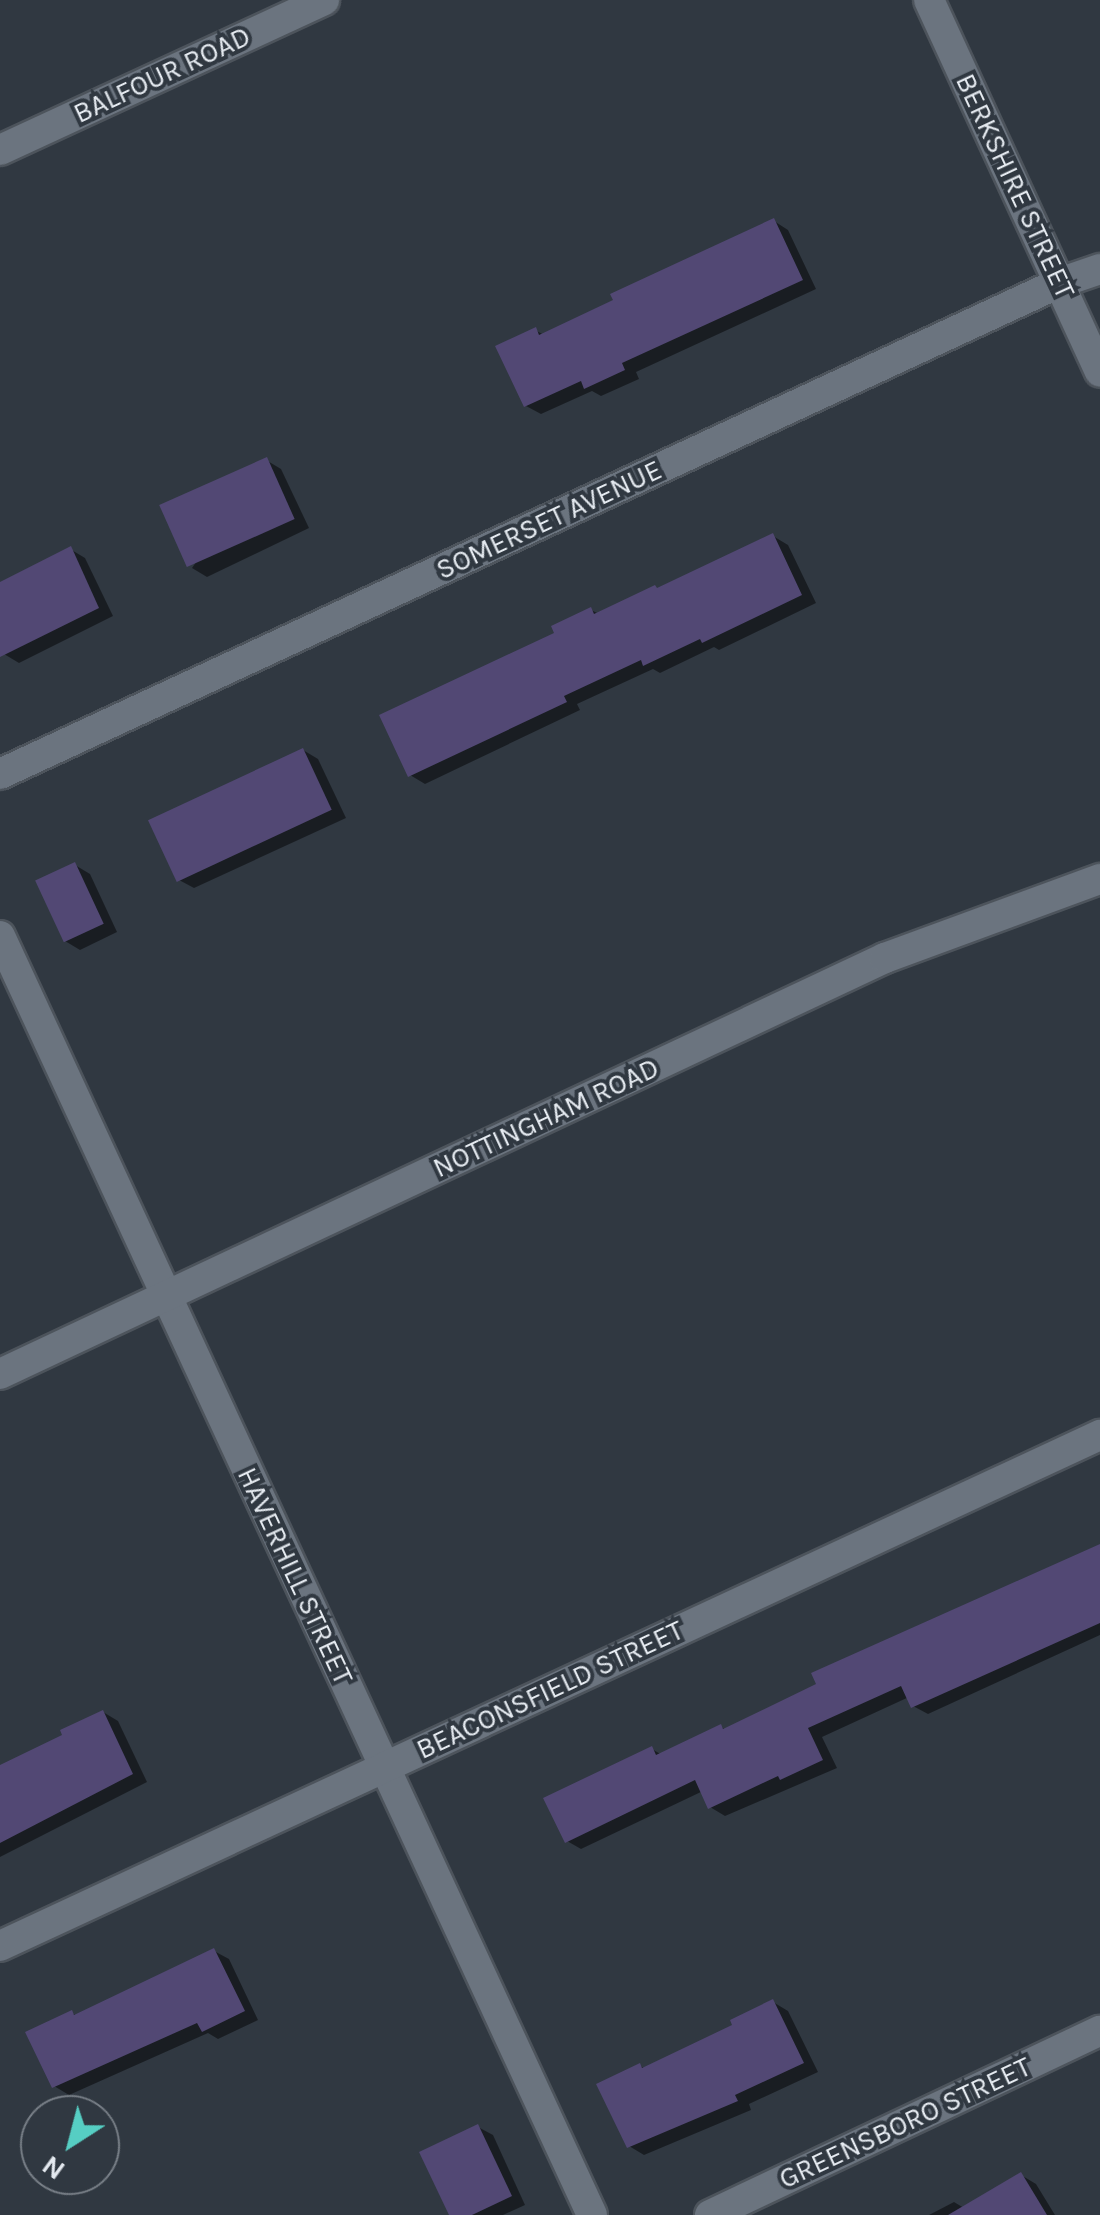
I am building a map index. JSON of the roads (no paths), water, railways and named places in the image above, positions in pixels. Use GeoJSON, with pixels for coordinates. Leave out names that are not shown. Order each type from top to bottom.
{"type":"FeatureCollection","features":[{"type":"Feature","properties":{"kind":"street","name":"BALFOUR ROAD"},"geometry":{"type":"LineString","coordinates":[[0,150],[324,0]]}},
{"type":"Feature","properties":{"kind":"street","name":"BERKSHIRE STREET"},"geometry":{"type":"LineString","coordinates":[[929,0],[1100,372]]}},
{"type":"Feature","properties":{"kind":"street","name":"SOMERSET AVENUE"},"geometry":{"type":"LineString","coordinates":[[0,774],[1059,284],[1100,269]]}},
{"type":"Feature","properties":{"kind":"street","name":"NOTTINGHAM ROAD"},"geometry":{"type":"LineString","coordinates":[[0,1374],[885,958],[1100,879]]}},
{"type":"Feature","properties":{"kind":"street","name":"HAVERHILL STREET"},"geometry":{"type":"LineString","coordinates":[[0,936],[592,2215]]}},
{"type":"Feature","properties":{"kind":"street","name":"BEACONSFIELD STREET"},"geometry":{"type":"LineString","coordinates":[[0,1946],[1100,1435]]}},
{"type":"Feature","properties":{"kind":"street","name":"GREENSBORO STREET"},"geometry":{"type":"LineString","coordinates":[[710,2215],[1100,2031]]}}]}
